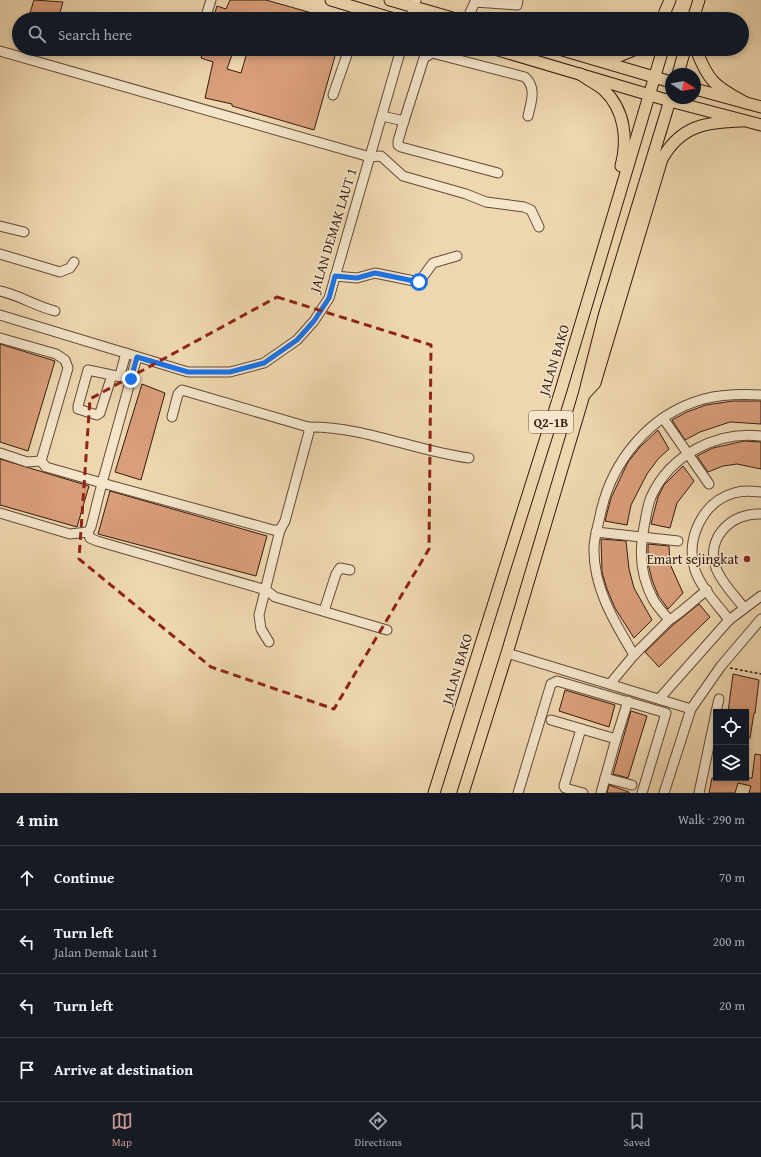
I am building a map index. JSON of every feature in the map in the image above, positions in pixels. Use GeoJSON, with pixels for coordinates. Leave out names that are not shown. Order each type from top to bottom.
{"type":"FeatureCollection","features":[{"type":"Feature","properties":{"kind":"main road"},"geometry":{"type":"LineString","coordinates":[[331,0],[371,12]]}},
{"type":"Feature","properties":{"kind":"main road"},"geometry":{"type":"LineString","coordinates":[[390,0],[414,3],[438,12]]}},
{"type":"Feature","properties":{"kind":"main road"},"geometry":{"type":"LineString","coordinates":[[665,12],[670,0]]}},
{"type":"Feature","properties":{"kind":"main road"},"geometry":{"type":"LineString","coordinates":[[673,12],[677,0]]}},
{"type":"Feature","properties":{"kind":"main road"},"geometry":{"type":"LineString","coordinates":[[695,12],[699,0]]}},
{"type":"Feature","properties":{"kind":"main road"},"geometry":{"type":"LineString","coordinates":[[702,12],[706,0]]}},
{"type":"Feature","properties":{"kind":"main road"},"geometry":{"type":"LineString","coordinates":[[519,56],[649,95],[665,98]]}},
{"type":"Feature","properties":{"kind":"main road"},"geometry":{"type":"LineString","coordinates":[[584,56],[665,80]]}},
{"type":"Feature","properties":{"kind":"main road"},"geometry":{"type":"LineString","coordinates":[[599,56],[619,56]]}},
{"type":"Feature","properties":{"kind":"main road","name":"JALAN BAKO"},"geometry":{"type":"LineString","coordinates":[[434,793],[561,390],[661,56]]}},
{"type":"Feature","properties":{"kind":"main road"},"geometry":{"type":"LineString","coordinates":[[680,68],[683,56]]}},
{"type":"Feature","properties":{"kind":"main road"},"geometry":{"type":"LineString","coordinates":[[699,56],[704,69],[713,82],[723,90],[746,103]]}},
{"type":"Feature","properties":{"kind":"main road"},"geometry":{"type":"LineString","coordinates":[[561,390],[560,373],[626,145],[622,119],[617,110],[604,91],[580,74]]}},
{"type":"Feature","properties":{"kind":"main road"},"geometry":{"type":"LineString","coordinates":[[701,91],[761,107]]}},
{"type":"Feature","properties":{"kind":"main road"},"geometry":{"type":"LineString","coordinates":[[463,793],[507,653],[584,395],[604,316],[668,104]]}},
{"type":"Feature","properties":{"kind":"main road"},"geometry":{"type":"LineString","coordinates":[[686,104],[742,121],[761,125]]}},
{"type":"Feature","properties":{"kind":"main road"},"geometry":{"type":"LineString","coordinates":[[584,395],[595,383],[662,159],[669,147],[684,133],[696,127],[711,122],[742,121]]}},
{"type":"Feature","properties":{"kind":"street"},"geometry":{"type":"LineString","coordinates":[[207,12],[210,0]]}},
{"type":"Feature","properties":{"kind":"street"},"geometry":{"type":"LineString","coordinates":[[470,12],[475,2],[517,4],[518,0]]}},
{"type":"Feature","properties":{"kind":"street"},"geometry":{"type":"LineString","coordinates":[[0,51],[12,54]]}},
{"type":"Feature","properties":{"kind":"street"},"geometry":{"type":"LineString","coordinates":[[17,56],[370,157],[381,156],[403,176],[466,194],[486,202],[524,207],[531,210],[539,227]]}},
{"type":"Feature","properties":{"kind":"street"},"geometry":{"type":"LineString","coordinates":[[333,95],[347,56]]}},
{"type":"Feature","properties":{"kind":"street","name":"JALAN DEMAK LAUT 1"},"geometry":{"type":"LineString","coordinates":[[0,315],[188,372],[230,372],[264,363],[297,340],[314,321],[329,298],[382,116],[397,56]]}},
{"type":"Feature","properties":{"kind":"street"},"geometry":{"type":"LineString","coordinates":[[427,56],[424,58],[398,145],[498,173]]}},
{"type":"Feature","properties":{"kind":"street"},"geometry":{"type":"LineString","coordinates":[[444,56],[526,77],[533,87],[533,96],[528,116]]}},
{"type":"Feature","properties":{"kind":"street"},"geometry":{"type":"LineString","coordinates":[[382,116],[404,122]]}},
{"type":"Feature","properties":{"kind":"street"},"geometry":{"type":"LineString","coordinates":[[0,226],[24,232]]}},
{"type":"Feature","properties":{"kind":"street"},"geometry":{"type":"LineString","coordinates":[[0,254],[60,272],[70,268],[74,262]]}},
{"type":"Feature","properties":{"kind":"street"},"geometry":{"type":"LineString","coordinates":[[335,276],[357,278],[375,273],[419,282],[433,263],[457,256]]}},
{"type":"Feature","properties":{"kind":"street"},"geometry":{"type":"LineString","coordinates":[[0,291],[11,293],[40,308],[55,311]]}},
{"type":"Feature","properties":{"kind":"street"},"geometry":{"type":"LineString","coordinates":[[0,338],[56,354],[65,360],[68,368],[41,461]]}},
{"type":"Feature","properties":{"kind":"street"},"geometry":{"type":"LineString","coordinates":[[126,353],[116,375],[100,413],[97,414],[78,409],[82,386],[88,370],[116,375],[131,379]]}},
{"type":"Feature","properties":{"kind":"street"},"geometry":{"type":"LineString","coordinates":[[137,357],[91,527],[88,532],[90,538],[266,590],[275,597],[387,630]]}},
{"type":"Feature","properties":{"kind":"street"},"geometry":{"type":"LineString","coordinates":[[172,417],[178,394],[182,390],[308,427],[322,427],[349,431],[469,458]]}},
{"type":"Feature","properties":{"kind":"street"},"geometry":{"type":"LineString","coordinates":[[634,655],[614,622],[604,598],[594,549],[596,532],[605,495],[614,474],[632,446],[663,418],[703,399],[732,394],[761,395]]}},
{"type":"Feature","properties":{"kind":"street"},"geometry":{"type":"LineString","coordinates":[[663,418],[709,484]]}},
{"type":"Feature","properties":{"kind":"street"},"geometry":{"type":"LineString","coordinates":[[269,642],[261,629],[259,615],[280,530],[285,521],[309,432],[308,427]]}},
{"type":"Feature","properties":{"kind":"street"},"geometry":{"type":"LineString","coordinates":[[670,620],[656,604],[648,586],[643,566],[642,537],[647,509],[654,492],[667,473],[688,454],[704,445],[716,440],[740,436],[761,436]]}},
{"type":"Feature","properties":{"kind":"street"},"geometry":{"type":"LineString","coordinates":[[0,453],[27,462],[41,461]]}},
{"type":"Feature","properties":{"kind":"street"},"geometry":{"type":"LineString","coordinates":[[41,461],[46,467],[273,530],[280,530]]}},
{"type":"Feature","properties":{"kind":"street"},"geometry":{"type":"LineString","coordinates":[[729,620],[698,577],[693,558],[693,542],[701,520],[712,505],[726,496],[742,491],[761,492]]}},
{"type":"Feature","properties":{"kind":"street"},"geometry":{"type":"LineString","coordinates":[[0,513],[70,534],[88,532]]}},
{"type":"Feature","properties":{"kind":"street"},"geometry":{"type":"LineString","coordinates":[[744,608],[716,569],[714,554],[720,533],[731,521],[745,515],[761,514]]}},
{"type":"Feature","properties":{"kind":"street"},"geometry":{"type":"LineString","coordinates":[[596,532],[678,541]]}},
{"type":"Feature","properties":{"kind":"street"},"geometry":{"type":"LineString","coordinates":[[324,611],[336,574],[340,568],[350,570]]}},
{"type":"Feature","properties":{"kind":"street"},"geometry":{"type":"LineString","coordinates":[[610,684],[634,655],[670,620],[675,619],[687,606],[707,590]]}},
{"type":"Feature","properties":{"kind":"street"},"geometry":{"type":"LineString","coordinates":[[659,699],[729,620],[761,596]]}},
{"type":"Feature","properties":{"kind":"street"},"geometry":{"type":"LineString","coordinates":[[664,793],[691,708],[721,666],[761,619]]}},
{"type":"Feature","properties":{"kind":"street"},"geometry":{"type":"LineString","coordinates":[[507,653],[691,708]]}},
{"type":"Feature","properties":{"kind":"street"},"geometry":{"type":"LineString","coordinates":[[518,793],[551,684],[555,681],[559,669]]}},
{"type":"Feature","properties":{"kind":"street"},"geometry":{"type":"LineString","coordinates":[[555,681],[563,682],[666,713]]}},
{"type":"Feature","properties":{"kind":"street"},"geometry":{"type":"LineString","coordinates":[[717,709],[719,699]]}},
{"type":"Feature","properties":{"kind":"street"},"geometry":{"type":"LineString","coordinates":[[600,793],[628,701]]}},
{"type":"Feature","properties":{"kind":"street"},"geometry":{"type":"LineString","coordinates":[[642,793],[669,702]]}},
{"type":"Feature","properties":{"kind":"street"},"geometry":{"type":"LineString","coordinates":[[551,720],[616,739]]}},
{"type":"Feature","properties":{"kind":"street"},"geometry":{"type":"LineString","coordinates":[[699,793],[713,726]]}},
{"type":"Feature","properties":{"kind":"street"},"geometry":{"type":"LineString","coordinates":[[581,729],[564,786],[583,793]]}},
{"type":"Feature","properties":{"kind":"street"},"geometry":{"type":"LineString","coordinates":[[605,778],[632,785]]}},
{"type":"Feature","properties":{"kind":"path"},"geometry":{"type":"LineString","coordinates":[[721,666],[761,674]]}},
{"type":"Feature","properties":{"kind":"highlighted area"},"geometry":{"type":"Polygon","coordinates":[[[277,297],[431,345],[429,549],[334,709],[211,667],[79,559],[90,399],[277,297]]]}},
{"type":"Feature","properties":{"kind":"building"},"geometry":{"type":"Polygon","coordinates":[[[34,0],[63,2],[60,12],[30,12],[34,0]]]}},
{"type":"Feature","properties":{"kind":"building"},"geometry":{"type":"Polygon","coordinates":[[[230,0],[266,0],[308,12],[215,12],[217,6],[226,9],[230,0]]]}},
{"type":"Feature","properties":{"kind":"building"},"geometry":{"type":"Polygon","coordinates":[[[202,56],[232,56],[227,69],[241,73],[246,56],[335,56],[314,130],[232,106],[232,104],[205,98],[213,62],[201,58],[202,56]]]}},
{"type":"Feature","properties":{"kind":"building"},"geometry":{"type":"Polygon","coordinates":[[[0,344],[55,361],[28,451],[0,442],[0,344]]]}},
{"type":"Feature","properties":{"kind":"building"},"geometry":{"type":"Polygon","coordinates":[[[142,384],[165,393],[141,480],[115,472],[142,384]]]}},
{"type":"Feature","properties":{"kind":"building"},"geometry":{"type":"Polygon","coordinates":[[[733,401],[761,401],[761,424],[730,422],[700,432],[685,440],[672,420],[687,412],[706,405],[733,401]]]}},
{"type":"Feature","properties":{"kind":"building"},"geometry":{"type":"Polygon","coordinates":[[[658,430],[669,449],[658,459],[647,474],[631,505],[627,525],[605,521],[611,498],[628,462],[640,447],[658,430]]]}},
{"type":"Feature","properties":{"kind":"building"},"geometry":{"type":"Polygon","coordinates":[[[744,441],[761,442],[761,469],[737,464],[723,466],[708,472],[697,456],[713,448],[744,441]]]}},
{"type":"Feature","properties":{"kind":"building"},"geometry":{"type":"Polygon","coordinates":[[[0,459],[89,486],[77,527],[0,505],[0,459]]]}},
{"type":"Feature","properties":{"kind":"building"},"geometry":{"type":"Polygon","coordinates":[[[683,466],[694,481],[677,503],[670,528],[651,524],[658,497],[664,485],[683,466]]]}},
{"type":"Feature","properties":{"kind":"building"},"geometry":{"type":"Polygon","coordinates":[[[110,491],[267,536],[256,576],[98,534],[110,491]]]}},
{"type":"Feature","properties":{"kind":"building"},"geometry":{"type":"Polygon","coordinates":[[[601,539],[626,541],[629,569],[634,588],[652,620],[634,638],[615,608],[607,589],[602,572],[601,539]]]}},
{"type":"Feature","properties":{"kind":"building"},"geometry":{"type":"Polygon","coordinates":[[[648,544],[669,546],[670,564],[683,593],[668,609],[658,595],[652,580],[648,563],[648,544]]]}},
{"type":"Feature","properties":{"kind":"building"},"geometry":{"type":"Polygon","coordinates":[[[699,604],[710,617],[659,667],[645,652],[673,625],[699,604]]]}},
{"type":"Feature","properties":{"kind":"building"},"geometry":{"type":"Polygon","coordinates":[[[733,674],[759,680],[750,738],[749,709],[728,709],[733,674]]]}},
{"type":"Feature","properties":{"kind":"building"},"geometry":{"type":"Polygon","coordinates":[[[565,690],[615,705],[609,727],[559,711],[565,690]]]}},
{"type":"Feature","properties":{"kind":"building"},"geometry":{"type":"Polygon","coordinates":[[[631,711],[647,716],[628,778],[613,774],[631,711]]]}},
{"type":"Feature","properties":{"kind":"building"},"geometry":{"type":"Polygon","coordinates":[[[755,754],[761,755],[761,793],[749,793],[751,786],[738,783],[735,793],[709,793],[712,778],[713,781],[749,781],[749,778],[752,778],[755,754]]]}},
{"type":"Feature","properties":{"kind":"building"},"geometry":{"type":"Polygon","coordinates":[[[609,785],[629,792],[629,793],[607,793],[609,785]]]}},
{"type":"Feature","properties":{"kind":"place","name":"Emart sejingkat"},"geometry":{"type":"Point","coordinates":[747,559]}},
{"type":"Feature","properties":{"kind":"route"},"geometry":{"type":"LineString","coordinates":[[131,379],[137,357],[188,372],[230,372],[264,363],[297,340],[314,321],[329,298],[335,276],[357,278],[375,273],[419,282]]}}]}
